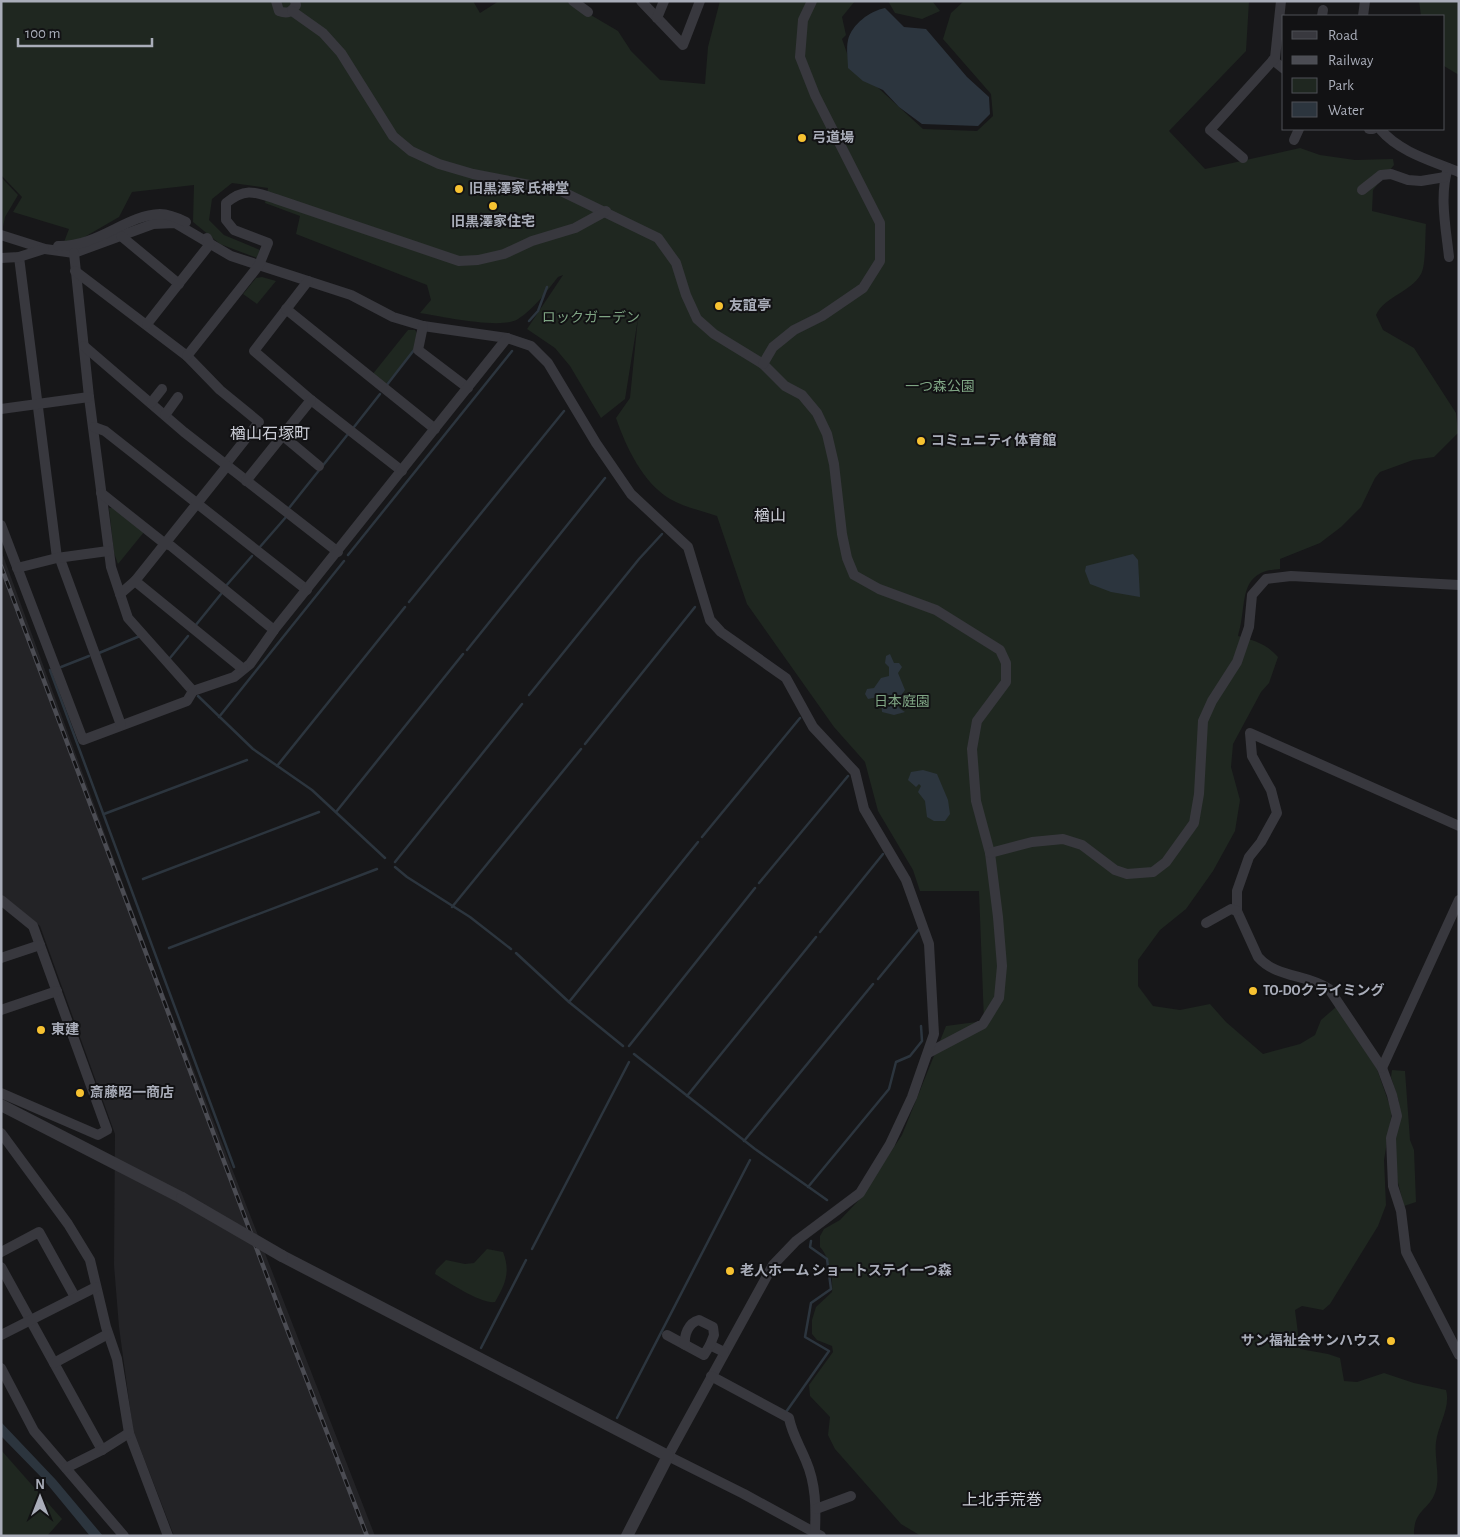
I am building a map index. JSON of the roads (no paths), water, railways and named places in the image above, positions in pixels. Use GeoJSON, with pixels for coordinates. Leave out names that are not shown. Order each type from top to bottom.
{"type":"FeatureCollection","features":[{"type":"Feature","properties":{"kind":"street"},"geometry":{"type":"LineString","coordinates":[[276,1],[278,11],[285,13],[294,6],[323,33],[341,53],[383,123],[393,136],[411,151],[439,164],[473,174],[561,191],[606,211],[658,238],[676,263],[686,295],[697,319],[714,334],[763,364],[785,386],[802,396],[817,413],[827,434],[834,464],[842,534],[847,558],[854,575],[879,589],[936,610],[1000,650],[1006,663],[1006,682],[977,721],[972,749],[976,801],[990,853],[1002,966],[999,998],[983,1024],[928,1053]]}},
{"type":"Feature","properties":{"kind":"street"},"geometry":{"type":"LineString","coordinates":[[573,1],[588,12]]}},
{"type":"Feature","properties":{"kind":"street"},"geometry":{"type":"LineString","coordinates":[[641,1],[683,45],[700,1]]}},
{"type":"Feature","properties":{"kind":"street"},"geometry":{"type":"LineString","coordinates":[[657,18],[664,1]]}},
{"type":"Feature","properties":{"kind":"street"},"geometry":{"type":"LineString","coordinates":[[763,364],[773,347],[794,330],[822,316],[863,288],[880,261],[880,222],[815,95],[800,57],[803,20],[812,1]]}},
{"type":"Feature","properties":{"kind":"street"},"geometry":{"type":"LineString","coordinates":[[1243,158],[1210,130],[1273,60],[1281,31],[1281,1]]}},
{"type":"Feature","properties":{"kind":"street"},"geometry":{"type":"LineString","coordinates":[[1363,15],[1365,1]]}},
{"type":"Feature","properties":{"kind":"street"},"geometry":{"type":"LineString","coordinates":[[1273,60],[1282,67]]}},
{"type":"Feature","properties":{"kind":"street"},"geometry":{"type":"LineString","coordinates":[[1294,140],[1299,130]]}},
{"type":"Feature","properties":{"kind":"street"},"geometry":{"type":"LineString","coordinates":[[1381,130],[1390,140],[1446,172]]}},
{"type":"Feature","properties":{"kind":"street"},"geometry":{"type":"LineString","coordinates":[[1446,172],[1445,218],[1449,257]]}},
{"type":"Feature","properties":{"kind":"street"},"geometry":{"type":"LineString","coordinates":[[1362,190],[1380,176],[1391,174],[1408,180],[1421,180],[1446,172],[1459,172]]}},
{"type":"Feature","properties":{"kind":"street"},"geometry":{"type":"LineString","coordinates":[[187,356],[259,265],[268,243],[234,230],[226,220],[226,203],[237,194],[254,192],[276,198],[459,261],[478,260],[504,254],[532,241],[575,228],[606,211]]}},
{"type":"Feature","properties":{"kind":"street"},"geometry":{"type":"LineString","coordinates":[[14,239],[59,246],[75,246],[148,216],[161,214],[174,216],[202,230],[210,244]]}},
{"type":"Feature","properties":{"kind":"street"},"geometry":{"type":"LineString","coordinates":[[1,235],[44,248],[74,253],[153,224],[175,223],[231,256],[351,295],[393,317],[423,326],[507,338],[531,346],[548,363],[596,442],[631,494],[688,547],[710,620],[721,632],[786,678],[813,727],[855,772],[864,809],[906,880],[929,944],[934,1034],[890,1144],[860,1192],[796,1241],[773,1265],[711,1376],[627,1536]]}},
{"type":"Feature","properties":{"kind":"street"},"geometry":{"type":"LineString","coordinates":[[121,236],[179,284]]}},
{"type":"Feature","properties":{"kind":"street"},"geometry":{"type":"LineString","coordinates":[[147,324],[210,244]]}},
{"type":"Feature","properties":{"kind":"street"},"geometry":{"type":"LineString","coordinates":[[1,258],[19,257],[44,248]]}},
{"type":"Feature","properties":{"kind":"street"},"geometry":{"type":"LineString","coordinates":[[74,253],[108,551],[128,618],[193,691]]}},
{"type":"Feature","properties":{"kind":"street"},"geometry":{"type":"LineString","coordinates":[[19,257],[36,405],[58,559],[121,725]]}},
{"type":"Feature","properties":{"kind":"street"},"geometry":{"type":"LineString","coordinates":[[75,271],[187,356],[220,390],[259,422],[135,582],[120,594]]}},
{"type":"Feature","properties":{"kind":"street"},"geometry":{"type":"LineString","coordinates":[[308,281],[254,350],[311,400],[402,471]]}},
{"type":"Feature","properties":{"kind":"street"},"geometry":{"type":"LineString","coordinates":[[286,309],[435,430]]}},
{"type":"Feature","properties":{"kind":"street"},"geometry":{"type":"LineString","coordinates":[[423,326],[418,350],[468,388]]}},
{"type":"Feature","properties":{"kind":"street"},"geometry":{"type":"LineString","coordinates":[[1,525],[83,740],[187,701],[193,691],[234,677],[244,670],[507,338]]}},
{"type":"Feature","properties":{"kind":"street"},"geometry":{"type":"LineString","coordinates":[[84,346],[165,416],[338,552]]}},
{"type":"Feature","properties":{"kind":"street"},"geometry":{"type":"LineString","coordinates":[[151,404],[162,389]]}},
{"type":"Feature","properties":{"kind":"street"},"geometry":{"type":"LineString","coordinates":[[1,409],[89,397]]}},
{"type":"Feature","properties":{"kind":"street"},"geometry":{"type":"LineString","coordinates":[[165,416],[178,397]]}},
{"type":"Feature","properties":{"kind":"street"},"geometry":{"type":"LineString","coordinates":[[246,481],[311,400]]}},
{"type":"Feature","properties":{"kind":"street"},"geometry":{"type":"LineString","coordinates":[[94,427],[105,431],[307,590]]}},
{"type":"Feature","properties":{"kind":"street"},"geometry":{"type":"LineString","coordinates":[[282,435],[319,466]]}},
{"type":"Feature","properties":{"kind":"street"},"geometry":{"type":"LineString","coordinates":[[101,493],[164,543],[171,546],[274,630]]}},
{"type":"Feature","properties":{"kind":"street"},"geometry":{"type":"LineString","coordinates":[[17,568],[108,551]]}},
{"type":"Feature","properties":{"kind":"street"},"geometry":{"type":"LineString","coordinates":[[990,853],[1032,842],[1063,839],[1082,845],[1115,870],[1127,874],[1153,872],[1166,862],[1194,823],[1199,794],[1203,721],[1212,701],[1237,662],[1249,628],[1252,595],[1266,578],[1275,576],[1319,577],[1459,585]]}},
{"type":"Feature","properties":{"kind":"street"},"geometry":{"type":"LineString","coordinates":[[135,582],[244,670]]}},
{"type":"Feature","properties":{"kind":"street"},"geometry":{"type":"LineString","coordinates":[[1459,826],[1250,733],[1252,756],[1272,790],[1277,813],[1261,842],[1249,857],[1237,891],[1238,911],[1258,957],[1264,964],[1273,969],[1319,983],[1329,989],[1382,1068],[1396,1110],[1391,1138],[1392,1186],[1401,1211],[1406,1252],[1459,1355]]}},
{"type":"Feature","properties":{"kind":"street"},"geometry":{"type":"LineString","coordinates":[[1,900],[33,926],[107,1130],[98,1135],[1,1093]]}},
{"type":"Feature","properties":{"kind":"street"},"geometry":{"type":"LineString","coordinates":[[1382,1068],[1459,900]]}},
{"type":"Feature","properties":{"kind":"street"},"geometry":{"type":"LineString","coordinates":[[1206,924],[1231,909],[1238,911]]}},
{"type":"Feature","properties":{"kind":"street"},"geometry":{"type":"LineString","coordinates":[[1,958],[40,945]]}},
{"type":"Feature","properties":{"kind":"street"},"geometry":{"type":"LineString","coordinates":[[1,1010],[57,991]]}},
{"type":"Feature","properties":{"kind":"street"},"geometry":{"type":"LineString","coordinates":[[1,1105],[182,1198],[282,1256],[818,1534]]}},
{"type":"Feature","properties":{"kind":"street"},"geometry":{"type":"LineString","coordinates":[[3,1139],[82,1245],[90,1260],[108,1334],[117,1360],[129,1433],[168,1536]]}},
{"type":"Feature","properties":{"kind":"street"},"geometry":{"type":"LineString","coordinates":[[1,1252],[39,1232],[76,1297]]}},
{"type":"Feature","properties":{"kind":"street"},"geometry":{"type":"LineString","coordinates":[[1,1267],[102,1450]]}},
{"type":"Feature","properties":{"kind":"street"},"geometry":{"type":"LineString","coordinates":[[1,1335],[96,1287]]}},
{"type":"Feature","properties":{"kind":"street"},"geometry":{"type":"LineString","coordinates":[[667,1335],[704,1355],[714,1335],[713,1327],[699,1320],[690,1326],[686,1335],[686,1345]]}},
{"type":"Feature","properties":{"kind":"street"},"geometry":{"type":"LineString","coordinates":[[54,1363],[108,1334]]}},
{"type":"Feature","properties":{"kind":"street"},"geometry":{"type":"LineString","coordinates":[[710,1345],[724,1352]]}},
{"type":"Feature","properties":{"kind":"street"},"geometry":{"type":"LineString","coordinates":[[1,1368],[34,1431],[124,1536]]}},
{"type":"Feature","properties":{"kind":"street"},"geometry":{"type":"LineString","coordinates":[[711,1376],[789,1418],[791,1431],[807,1463],[815,1492],[818,1534]]}},
{"type":"Feature","properties":{"kind":"street"},"geometry":{"type":"LineString","coordinates":[[66,1468],[102,1450],[129,1433]]}},
{"type":"Feature","properties":{"kind":"street"},"geometry":{"type":"LineString","coordinates":[[816,1509],[851,1496]]}},
{"type":"Feature","properties":{"kind":"water"},"geometry":{"type":"Polygon","coordinates":[[[885,8],[904,27],[926,29],[967,77],[989,97],[990,114],[978,126],[922,124],[899,107],[883,90],[863,81],[848,68],[847,43],[853,29],[868,15],[885,8]]]}},
{"type":"Feature","properties":{"kind":"water"},"geometry":{"type":"Polygon","coordinates":[[[1133,554],[1138,560],[1140,597],[1111,592],[1090,584],[1085,571],[1086,566],[1133,554]]]}},
{"type":"Feature","properties":{"kind":"water"},"geometry":{"type":"Polygon","coordinates":[[[890,654],[894,663],[899,663],[902,667],[898,673],[905,690],[897,701],[899,708],[905,712],[894,715],[882,712],[881,700],[878,697],[868,699],[865,694],[867,689],[874,688],[881,678],[889,676],[889,667],[885,663],[886,656],[890,654]]]}},
{"type":"Feature","properties":{"kind":"water"},"geometry":{"type":"Polygon","coordinates":[[[923,770],[937,774],[948,800],[950,814],[945,821],[934,821],[927,817],[925,801],[918,792],[921,786],[919,784],[916,787],[908,780],[911,772],[923,770]]]}},
{"type":"Feature","properties":{"kind":"water"},"geometry":{"type":"Polygon","coordinates":[[[1,1422],[56,1480],[103,1536],[90,1536],[43,1479],[1,1436],[1,1422]]]}},
{"type":"Feature","properties":{"kind":"waterway"},"geometry":{"type":"LineString","coordinates":[[529,321],[538,311],[547,287]]}},
{"type":"Feature","properties":{"kind":"waterway"},"geometry":{"type":"LineString","coordinates":[[386,386],[414,350]]}},
{"type":"Feature","properties":{"kind":"waterway"},"geometry":{"type":"LineString","coordinates":[[348,555],[512,351]]}},
{"type":"Feature","properties":{"kind":"waterway"},"geometry":{"type":"LineString","coordinates":[[354,427],[380,394]]}},
{"type":"Feature","properties":{"kind":"waterway"},"geometry":{"type":"LineString","coordinates":[[409,602],[564,411]]}},
{"type":"Feature","properties":{"kind":"waterway"},"geometry":{"type":"LineString","coordinates":[[289,508],[348,434]]}},
{"type":"Feature","properties":{"kind":"waterway"},"geometry":{"type":"LineString","coordinates":[[467,650],[605,478]]}},
{"type":"Feature","properties":{"kind":"waterway"},"geometry":{"type":"LineString","coordinates":[[259,548],[286,517]]}},
{"type":"Feature","properties":{"kind":"waterway"},"geometry":{"type":"LineString","coordinates":[[529,695],[639,559],[662,534]]}},
{"type":"Feature","properties":{"kind":"waterway"},"geometry":{"type":"LineString","coordinates":[[225,587],[252,556]]}},
{"type":"Feature","properties":{"kind":"waterway"},"geometry":{"type":"LineString","coordinates":[[219,717],[344,561]]}},
{"type":"Feature","properties":{"kind":"waterway"},"geometry":{"type":"LineString","coordinates":[[195,626],[221,594]]}},
{"type":"Feature","properties":{"kind":"waterway"},"geometry":{"type":"LineString","coordinates":[[277,766],[405,607]]}},
{"type":"Feature","properties":{"kind":"waterway"},"geometry":{"type":"LineString","coordinates":[[585,744],[695,607]]}},
{"type":"Feature","properties":{"kind":"waterway"},"geometry":{"type":"LineString","coordinates":[[99,653],[140,636]]}},
{"type":"Feature","properties":{"kind":"waterway"},"geometry":{"type":"LineString","coordinates":[[170,658],[188,636]]}},
{"type":"Feature","properties":{"kind":"waterway"},"geometry":{"type":"LineString","coordinates":[[336,812],[463,654]]}},
{"type":"Feature","properties":{"kind":"waterway"},"geometry":{"type":"LineString","coordinates":[[61,667],[89,656]]}},
{"type":"Feature","properties":{"kind":"waterway"},"geometry":{"type":"LineString","coordinates":[[50,670],[234,1167]]}},
{"type":"Feature","properties":{"kind":"waterway"},"geometry":{"type":"LineString","coordinates":[[198,696],[253,749],[312,790],[385,858]]}},
{"type":"Feature","properties":{"kind":"waterway"},"geometry":{"type":"LineString","coordinates":[[395,862],[522,704]]}},
{"type":"Feature","properties":{"kind":"waterway"},"geometry":{"type":"LineString","coordinates":[[702,837],[800,718]]}},
{"type":"Feature","properties":{"kind":"waterway"},"geometry":{"type":"LineString","coordinates":[[452,907],[581,749]]}},
{"type":"Feature","properties":{"kind":"waterway"},"geometry":{"type":"LineString","coordinates":[[104,814],[247,760]]}},
{"type":"Feature","properties":{"kind":"waterway"},"geometry":{"type":"LineString","coordinates":[[759,883],[848,776]]}},
{"type":"Feature","properties":{"kind":"waterway"},"geometry":{"type":"LineString","coordinates":[[143,879],[319,812]]}},
{"type":"Feature","properties":{"kind":"waterway"},"geometry":{"type":"LineString","coordinates":[[569,1002],[698,842]]}},
{"type":"Feature","properties":{"kind":"waterway"},"geometry":{"type":"LineString","coordinates":[[820,932],[883,854]]}},
{"type":"Feature","properties":{"kind":"waterway"},"geometry":{"type":"LineString","coordinates":[[395,867],[407,877],[470,917],[511,949]]}},
{"type":"Feature","properties":{"kind":"waterway"},"geometry":{"type":"LineString","coordinates":[[169,948],[377,869]]}},
{"type":"Feature","properties":{"kind":"waterway"},"geometry":{"type":"LineString","coordinates":[[629,1046],[755,888]]}},
{"type":"Feature","properties":{"kind":"waterway"},"geometry":{"type":"LineString","coordinates":[[878,979],[920,928]]}},
{"type":"Feature","properties":{"kind":"waterway"},"geometry":{"type":"LineString","coordinates":[[687,1096],[816,937]]}},
{"type":"Feature","properties":{"kind":"waterway"},"geometry":{"type":"LineString","coordinates":[[516,953],[569,1002],[623,1046]]}},
{"type":"Feature","properties":{"kind":"waterway"},"geometry":{"type":"LineString","coordinates":[[744,1141],[873,984]]}},
{"type":"Feature","properties":{"kind":"waterway"},"geometry":{"type":"LineString","coordinates":[[808,1187],[889,1089],[896,1062],[910,1056],[922,1041],[921,1026]]}},
{"type":"Feature","properties":{"kind":"waterway"},"geometry":{"type":"LineString","coordinates":[[634,1054],[755,1149],[827,1200]]}},
{"type":"Feature","properties":{"kind":"waterway"},"geometry":{"type":"LineString","coordinates":[[532,1249],[629,1062]]}},
{"type":"Feature","properties":{"kind":"waterway"},"geometry":{"type":"LineString","coordinates":[[617,1418],[750,1160]]}},
{"type":"Feature","properties":{"kind":"waterway"},"geometry":{"type":"LineString","coordinates":[[786,1412],[829,1351],[805,1337],[811,1303],[831,1289],[827,1259],[810,1247],[811,1241]]}},
{"type":"Feature","properties":{"kind":"waterway"},"geometry":{"type":"LineString","coordinates":[[481,1348],[526,1260]]}},
{"type":"Feature","properties":{"kind":"railway"},"geometry":{"type":"LineString","coordinates":[[1,566],[280,1311],[367,1536]]}},
{"type":"Feature","properties":{"kind":"place","name":"弓道場"},"geometry":{"type":"Point","coordinates":[802,138]}},
{"type":"Feature","properties":{"kind":"place","name":"旧黒澤家 氏神堂"},"geometry":{"type":"Point","coordinates":[459,189]}},
{"type":"Feature","properties":{"kind":"place","name":"旧黒澤家住宅"},"geometry":{"type":"Point","coordinates":[493,206]}},
{"type":"Feature","properties":{"kind":"place","name":"友誼亭"},"geometry":{"type":"Point","coordinates":[719,306]}},
{"type":"Feature","properties":{"kind":"place","name":"コミュニティ体育館"},"geometry":{"type":"Point","coordinates":[921,441]}},
{"type":"Feature","properties":{"kind":"place","name":"TO-DOクライミング"},"geometry":{"type":"Point","coordinates":[1253,991]}},
{"type":"Feature","properties":{"kind":"place","name":"東建"},"geometry":{"type":"Point","coordinates":[41,1030]}},
{"type":"Feature","properties":{"kind":"place","name":"斎藤昭一商店"},"geometry":{"type":"Point","coordinates":[80,1093]}},
{"type":"Feature","properties":{"kind":"place","name":"老人ホーム ショートステイ一つ森"},"geometry":{"type":"Point","coordinates":[730,1271]}},
{"type":"Feature","properties":{"kind":"place","name":"サン福祉会サンハウス"},"geometry":{"type":"Point","coordinates":[1391,1341]}},
{"type":"Feature","properties":{"kind":"district","name":"楢山石塚町"},"geometry":{"type":"Point","coordinates":[270,434]}},
{"type":"Feature","properties":{"kind":"district","name":"楢山"},"geometry":{"type":"Point","coordinates":[770,516]}},
{"type":"Feature","properties":{"kind":"district","name":"上北手荒巻"},"geometry":{"type":"Point","coordinates":[1002,1500]}},
{"type":"Feature","properties":{"kind":"park label","name":"ロックガーデン"},"geometry":{"type":"Point","coordinates":[591,318]}},
{"type":"Feature","properties":{"kind":"park label","name":"一つ森公園"},"geometry":{"type":"Point","coordinates":[940,387]}},
{"type":"Feature","properties":{"kind":"park label","name":"日本庭園"},"geometry":{"type":"Point","coordinates":[902,702]}}]}
